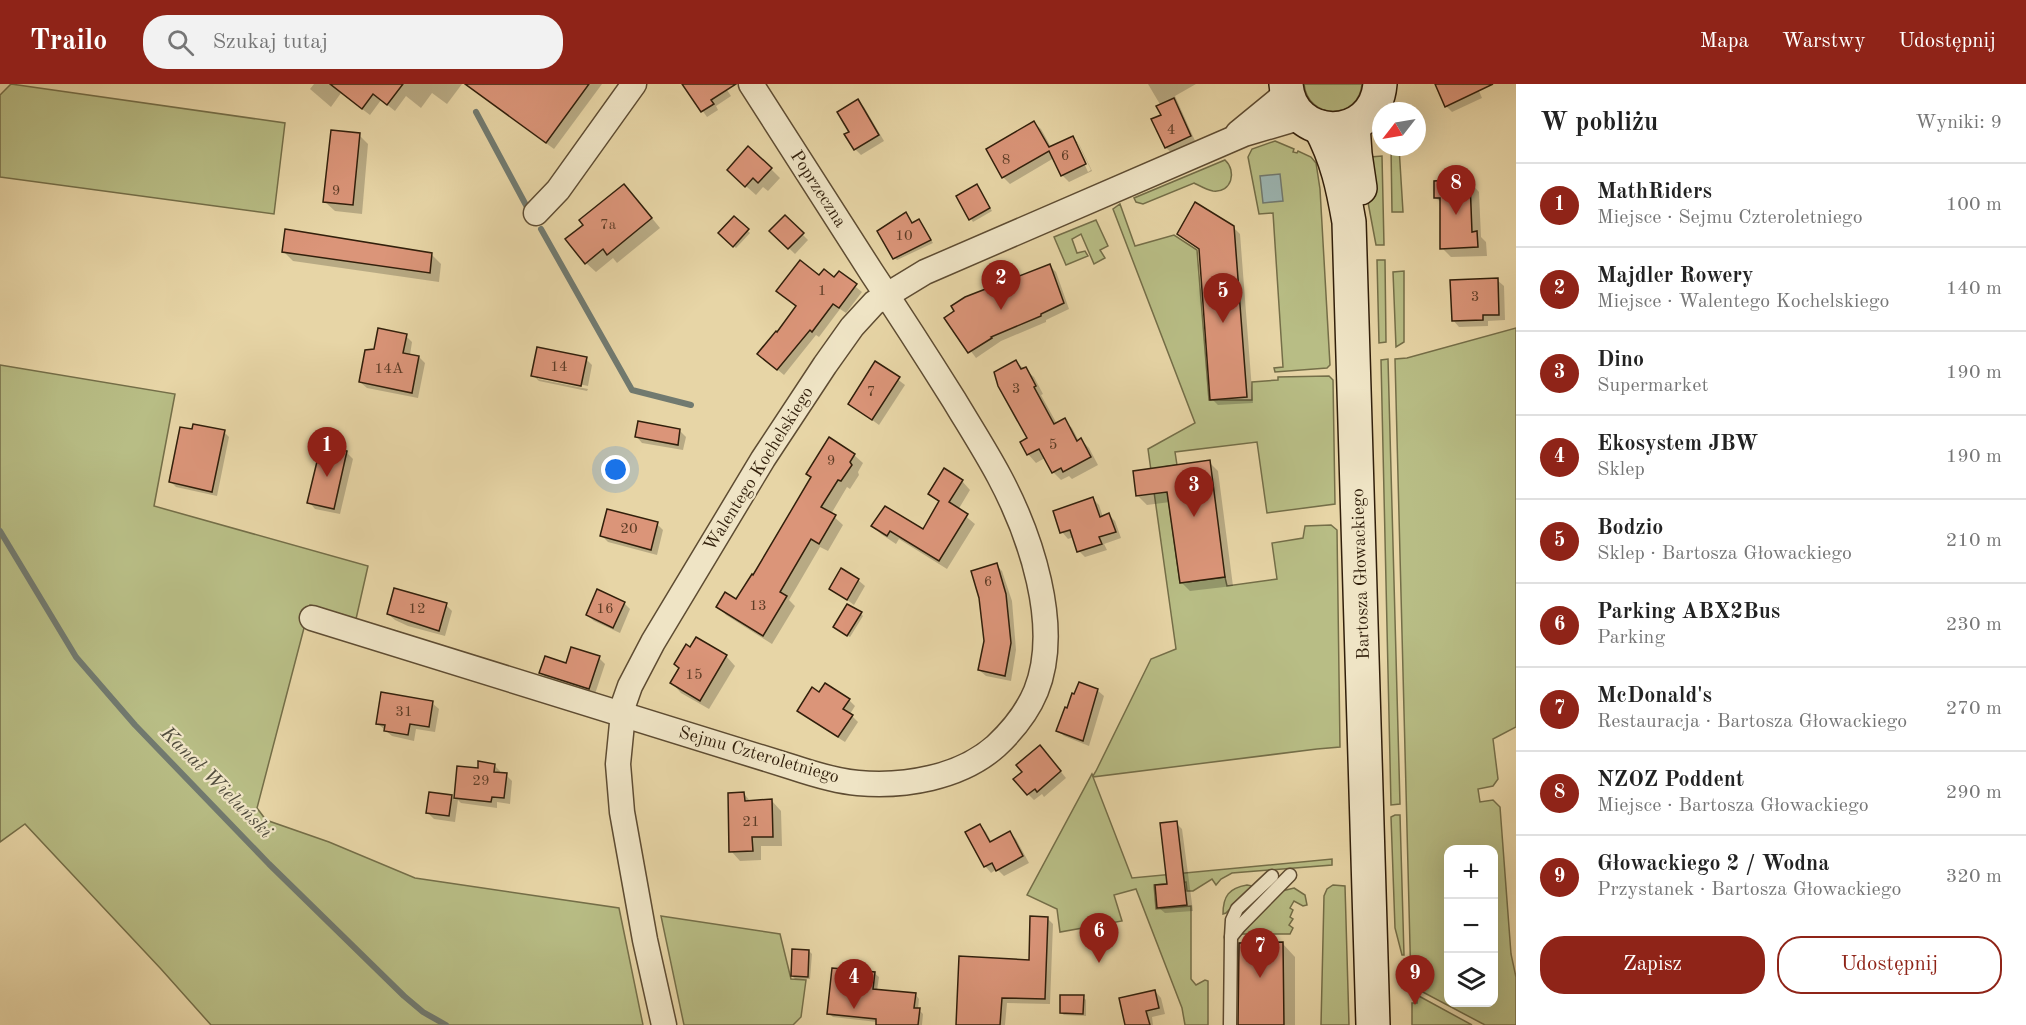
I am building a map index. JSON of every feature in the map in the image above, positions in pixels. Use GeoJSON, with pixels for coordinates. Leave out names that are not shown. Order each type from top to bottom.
{"type":"FeatureCollection","features":[{"type":"Feature","properties":{"kind":"street"},"geometry":{"type":"LineString","coordinates":[[536,213],[558,189],[634,84]]}},
{"type":"Feature","properties":{"kind":"street","name":"Poprzeczna"},"geometry":{"type":"LineString","coordinates":[[751,84],[887,294]]}},
{"type":"Feature","properties":{"kind":"street","name":"Walentego Kochelskiego"},"geometry":{"type":"LineString","coordinates":[[1232,139],[1277,101],[1282,96],[1286,85]]}},
{"type":"Feature","properties":{"kind":"street","name":"Bartosza Głowackiego"},"geometry":{"type":"LineString","coordinates":[[1286,85],[1292,104],[1311,122],[1335,159],[1349,222],[1373,1025]]}},
{"type":"Feature","properties":{"kind":"street"},"geometry":{"type":"LineString","coordinates":[[1311,122],[1340,129],[1353,125],[1371,110],[1381,85]]}},
{"type":"Feature","properties":{"kind":"street","name":"Walentego Kochelskiego"},"geometry":{"type":"LineString","coordinates":[[664,1025],[636,897],[621,812],[618,764],[623,716],[630,686],[763,459],[852,327],[869,308],[887,294],[953,258],[1232,139],[1294,118],[1311,122]]}},
{"type":"Feature","properties":{"kind":"street","name":"Bartosza Głowackiego"},"geometry":{"type":"LineString","coordinates":[[1353,125],[1370,255],[1376,354],[1377,506],[1391,1025]]}},
{"type":"Feature","properties":{"kind":"street","name":"Sejmu Czteroletniego"},"geometry":{"type":"LineString","coordinates":[[312,618],[826,778],[857,783],[885,784],[922,779],[966,766],[987,753],[1009,734],[1024,715],[1036,690],[1042,664],[1045,636],[1043,606],[1017,512],[999,476],[887,294]]}},
{"type":"Feature","properties":{"kind":"lane"},"geometry":{"type":"LineString","coordinates":[[1231,938],[1245,920],[1290,875]]}},
{"type":"Feature","properties":{"kind":"lane"},"geometry":{"type":"LineString","coordinates":[[1230,1025],[1232,920],[1237,909],[1272,876]]}},
{"type":"Feature","properties":{"kind":"green space"},"geometry":{"type":"Polygon","coordinates":[[[11,84],[285,123],[274,214],[0,177],[0,95],[11,84]]]}},
{"type":"Feature","properties":{"kind":"green space"},"geometry":{"type":"Polygon","coordinates":[[[1304,84],[1362,84],[1359,96],[1352,104],[1343,110],[1333,111],[1323,110],[1314,105],[1304,84]]]}},
{"type":"Feature","properties":{"kind":"green space"},"geometry":{"type":"Polygon","coordinates":[[[1275,141],[1294,149],[1293,152],[1298,151],[1311,157],[1316,163],[1320,189],[1330,365],[1327,368],[1275,372],[1274,368],[1283,367],[1273,213],[1259,214],[1248,157],[1252,149],[1275,141]]]}},
{"type":"Feature","properties":{"kind":"green space"},"geometry":{"type":"Polygon","coordinates":[[[1382,156],[1384,245],[1376,245],[1361,165],[1370,157],[1382,156]]]}},
{"type":"Feature","properties":{"kind":"green space"},"geometry":{"type":"Polygon","coordinates":[[[1391,156],[1400,156],[1403,212],[1392,212],[1391,156]]]}},
{"type":"Feature","properties":{"kind":"green space"},"geometry":{"type":"Polygon","coordinates":[[[1225,160],[1231,170],[1231,180],[1225,189],[1213,191],[1194,183],[1143,204],[1136,202],[1134,198],[1225,160]]]}},
{"type":"Feature","properties":{"kind":"green space"},"geometry":{"type":"Polygon","coordinates":[[[1120,204],[1135,246],[1174,235],[1197,250],[1209,400],[1252,400],[1252,382],[1278,380],[1278,377],[1329,376],[1333,380],[1335,504],[1267,513],[1257,442],[1175,452],[1177,465],[1164,467],[1180,583],[1225,577],[1227,586],[1277,579],[1272,543],[1303,538],[1305,526],[1331,525],[1337,530],[1340,747],[1093,777],[1132,878],[1332,859],[1332,865],[1232,873],[1216,885],[1212,879],[1193,891],[1187,891],[1186,882],[1154,885],[1156,909],[1191,906],[1191,979],[1196,985],[1205,980],[1208,981],[1208,1025],[1185,1025],[1182,1008],[1136,889],[1114,895],[1122,921],[1060,932],[1057,909],[1027,895],[1092,774],[1093,776],[1096,771],[1151,659],[1176,649],[1148,449],[1195,423],[1113,209],[1120,204]]]}},
{"type":"Feature","properties":{"kind":"green space"},"geometry":{"type":"Polygon","coordinates":[[[1096,220],[1108,246],[1100,250],[1105,258],[1094,264],[1081,234],[1072,239],[1077,253],[1085,251],[1088,256],[1066,265],[1054,237],[1096,220]]]}},
{"type":"Feature","properties":{"kind":"green space"},"geometry":{"type":"Polygon","coordinates":[[[1377,260],[1385,260],[1386,342],[1379,343],[1377,260]]]}},
{"type":"Feature","properties":{"kind":"green space"},"geometry":{"type":"Polygon","coordinates":[[[1404,271],[1404,342],[1396,347],[1393,272],[1404,271]]]}},
{"type":"Feature","properties":{"kind":"green space"},"geometry":{"type":"Polygon","coordinates":[[[1516,328],[1516,727],[1493,739],[1498,779],[1493,786],[1478,789],[1480,802],[1493,800],[1500,807],[1511,954],[1516,977],[1516,1025],[1485,1025],[1451,1007],[1498,1007],[1498,845],[1444,845],[1444,1003],[1417,989],[1416,985],[1411,985],[1395,359],[1407,358],[1516,328]]]}},
{"type":"Feature","properties":{"kind":"green space"},"geometry":{"type":"Polygon","coordinates":[[[1388,359],[1400,804],[1391,805],[1381,360],[1388,359]]]}},
{"type":"Feature","properties":{"kind":"green space"},"geometry":{"type":"Polygon","coordinates":[[[0,365],[175,394],[154,506],[368,566],[356,619],[310,605],[257,808],[266,820],[329,842],[415,878],[619,908],[643,1025],[211,1025],[25,824],[0,842],[0,365]]]}},
{"type":"Feature","properties":{"kind":"green space"},"geometry":{"type":"Polygon","coordinates":[[[1400,815],[1404,955],[1402,955],[1395,928],[1391,817],[1400,815]]]}},
{"type":"Feature","properties":{"kind":"green space"},"geometry":{"type":"Polygon","coordinates":[[[1333,885],[1345,886],[1349,1025],[1321,1025],[1324,896],[1327,889],[1333,885]]]}},
{"type":"Feature","properties":{"kind":"green space"},"geometry":{"type":"Polygon","coordinates":[[[1252,886],[1223,914],[1224,902],[1228,894],[1236,888],[1252,886]]]}},
{"type":"Feature","properties":{"kind":"green space"},"geometry":{"type":"Polygon","coordinates":[[[1294,888],[1305,895],[1307,905],[1303,906],[1294,901],[1290,908],[1293,910],[1290,917],[1293,919],[1289,925],[1293,928],[1290,934],[1239,934],[1282,891],[1294,888]]]}},
{"type":"Feature","properties":{"kind":"green space"},"geometry":{"type":"Polygon","coordinates":[[[661,916],[780,934],[791,979],[806,980],[801,1017],[793,1025],[684,1025],[661,916]]]}},
{"type":"Feature","properties":{"kind":"green space"},"geometry":{"type":"Polygon","coordinates":[[[1417,995],[1472,1025],[1412,1025],[1412,1003],[1417,1003],[1417,995]]]}},
{"type":"Feature","properties":{"kind":"water"},"geometry":{"type":"Polygon","coordinates":[[[1280,174],[1283,201],[1263,203],[1260,176],[1280,174]]]}},
{"type":"Feature","properties":{"kind":"building"},"geometry":{"type":"Polygon","coordinates":[[[330,84],[403,84],[387,105],[373,94],[362,109],[330,84]]]}},
{"type":"Feature","properties":{"kind":"building"},"geometry":{"type":"Polygon","coordinates":[[[465,84],[589,84],[546,143],[465,84]]]}},
{"type":"Feature","properties":{"kind":"building"},"geometry":{"type":"Polygon","coordinates":[[[682,84],[736,84],[711,100],[714,104],[701,112],[682,84]]]}},
{"type":"Feature","properties":{"kind":"building"},"geometry":{"type":"Polygon","coordinates":[[[1435,84],[1493,84],[1445,107],[1435,84]]]}},
{"type":"Feature","properties":{"kind":"building"},"geometry":{"type":"Polygon","coordinates":[[[1174,98],[1191,136],[1165,148],[1151,119],[1161,115],[1156,106],[1174,98]]]}},
{"type":"Feature","properties":{"kind":"building"},"geometry":{"type":"Polygon","coordinates":[[[858,99],[879,135],[854,150],[844,134],[849,132],[837,112],[858,99]]]}},
{"type":"Feature","properties":{"kind":"building"},"geometry":{"type":"Polygon","coordinates":[[[1034,121],[1049,147],[1073,136],[1086,164],[1061,176],[1049,151],[1002,178],[986,149],[1034,121]]]}},
{"type":"Feature","properties":{"kind":"building"},"geometry":{"type":"Polygon","coordinates":[[[331,130],[360,133],[353,205],[323,202],[331,130]]]}},
{"type":"Feature","properties":{"kind":"building"},"geometry":{"type":"Polygon","coordinates":[[[748,146],[772,168],[758,183],[753,178],[745,187],[727,170],[748,146]]]}},
{"type":"Feature","properties":{"kind":"building"},"geometry":{"type":"Polygon","coordinates":[[[1450,180],[1450,182],[1470,181],[1472,232],[1477,231],[1478,247],[1440,249],[1440,198],[1434,198],[1434,181],[1450,180]]]}},
{"type":"Feature","properties":{"kind":"building"},"geometry":{"type":"Polygon","coordinates":[[[624,184],[652,218],[607,255],[603,249],[585,264],[565,239],[583,225],[579,220],[624,184]]]}},
{"type":"Feature","properties":{"kind":"building"},"geometry":{"type":"Polygon","coordinates":[[[977,184],[990,208],[969,220],[956,196],[977,184]]]}},
{"type":"Feature","properties":{"kind":"building"},"geometry":{"type":"Polygon","coordinates":[[[1195,202],[1234,226],[1247,397],[1210,400],[1199,249],[1177,234],[1195,202]]]}},
{"type":"Feature","properties":{"kind":"building"},"geometry":{"type":"Polygon","coordinates":[[[906,212],[912,223],[919,219],[931,240],[893,259],[877,231],[906,212]]]}},
{"type":"Feature","properties":{"kind":"building"},"geometry":{"type":"Polygon","coordinates":[[[785,215],[804,233],[788,249],[769,231],[785,215]]]}},
{"type":"Feature","properties":{"kind":"building"},"geometry":{"type":"Polygon","coordinates":[[[734,216],[749,229],[733,247],[718,233],[734,216]]]}},
{"type":"Feature","properties":{"kind":"building"},"geometry":{"type":"Polygon","coordinates":[[[285,229],[432,253],[430,273],[282,252],[285,229]]]}},
{"type":"Feature","properties":{"kind":"building"},"geometry":{"type":"Polygon","coordinates":[[[800,260],[819,275],[824,269],[834,277],[839,271],[857,284],[839,308],[833,304],[812,332],[810,330],[777,370],[757,354],[796,306],[776,291],[800,260]]]}},
{"type":"Feature","properties":{"kind":"building"},"geometry":{"type":"Polygon","coordinates":[[[1050,264],[1064,303],[1041,316],[991,337],[968,353],[944,318],[954,311],[951,306],[965,297],[1050,264]]]}},
{"type":"Feature","properties":{"kind":"building"},"geometry":{"type":"Polygon","coordinates":[[[1498,278],[1499,315],[1483,315],[1483,320],[1452,321],[1450,280],[1498,278]]]}},
{"type":"Feature","properties":{"kind":"building"},"geometry":{"type":"Polygon","coordinates":[[[378,328],[407,334],[403,353],[419,356],[412,393],[359,382],[365,350],[374,349],[378,328]]]}},
{"type":"Feature","properties":{"kind":"building"},"geometry":{"type":"Polygon","coordinates":[[[537,347],[587,357],[581,386],[531,376],[537,347]]]}},
{"type":"Feature","properties":{"kind":"building"},"geometry":{"type":"Polygon","coordinates":[[[1016,360],[1021,369],[1026,367],[1054,424],[1065,418],[1077,441],[1081,438],[1091,457],[1063,472],[1061,468],[1052,473],[1039,449],[1027,455],[1020,442],[1027,438],[998,386],[994,372],[1016,360]]]}},
{"type":"Feature","properties":{"kind":"building"},"geometry":{"type":"Polygon","coordinates":[[[875,361],[900,377],[872,420],[848,404],[875,361]]]}},
{"type":"Feature","properties":{"kind":"building"},"geometry":{"type":"Polygon","coordinates":[[[638,421],[680,429],[678,445],[635,437],[638,421]]]}},
{"type":"Feature","properties":{"kind":"building"},"geometry":{"type":"Polygon","coordinates":[[[193,424],[225,430],[212,492],[169,482],[180,427],[192,429],[193,424]]]}},
{"type":"Feature","properties":{"kind":"building"},"geometry":{"type":"Polygon","coordinates":[[[829,437],[855,454],[850,462],[852,465],[841,481],[838,480],[821,507],[836,515],[819,544],[811,539],[780,592],[787,596],[763,636],[716,607],[725,592],[736,599],[753,575],[811,477],[806,474],[829,437]]]}},
{"type":"Feature","properties":{"kind":"building"},"geometry":{"type":"Polygon","coordinates":[[[321,445],[347,451],[334,509],[307,503],[321,445]]]}},
{"type":"Feature","properties":{"kind":"building"},"geometry":{"type":"Polygon","coordinates":[[[1210,460],[1225,577],[1180,583],[1167,492],[1136,496],[1133,471],[1210,460]]]}},
{"type":"Feature","properties":{"kind":"building"},"geometry":{"type":"Polygon","coordinates":[[[944,468],[963,480],[949,502],[968,514],[939,561],[890,531],[887,536],[871,526],[885,506],[923,529],[939,501],[928,494],[944,468]]]}},
{"type":"Feature","properties":{"kind":"building"},"geometry":{"type":"Polygon","coordinates":[[[1093,497],[1100,517],[1109,513],[1116,532],[1099,537],[1102,544],[1077,552],[1070,530],[1060,533],[1053,511],[1093,497]]]}},
{"type":"Feature","properties":{"kind":"building"},"geometry":{"type":"Polygon","coordinates":[[[607,509],[658,522],[651,550],[600,536],[607,509]]]}},
{"type":"Feature","properties":{"kind":"building"},"geometry":{"type":"Polygon","coordinates":[[[997,563],[1006,594],[1011,643],[1005,676],[978,670],[984,641],[979,598],[971,571],[997,563]]]}},
{"type":"Feature","properties":{"kind":"building"},"geometry":{"type":"Polygon","coordinates":[[[841,568],[859,579],[847,600],[829,589],[841,568]]]}},
{"type":"Feature","properties":{"kind":"building"},"geometry":{"type":"Polygon","coordinates":[[[394,588],[447,603],[439,631],[387,614],[394,588]]]}},
{"type":"Feature","properties":{"kind":"building"},"geometry":{"type":"Polygon","coordinates":[[[597,589],[625,602],[613,628],[586,615],[597,589]]]}},
{"type":"Feature","properties":{"kind":"building"},"geometry":{"type":"Polygon","coordinates":[[[847,604],[862,612],[847,636],[833,627],[847,604]]]}},
{"type":"Feature","properties":{"kind":"building"},"geometry":{"type":"Polygon","coordinates":[[[696,637],[727,655],[700,701],[670,683],[679,668],[674,664],[686,644],[690,647],[696,637]]]}},
{"type":"Feature","properties":{"kind":"building"},"geometry":{"type":"Polygon","coordinates":[[[571,647],[600,656],[589,689],[539,673],[545,656],[566,663],[571,647]]]}},
{"type":"Feature","properties":{"kind":"building"},"geometry":{"type":"Polygon","coordinates":[[[1079,682],[1098,689],[1083,741],[1056,731],[1065,707],[1067,708],[1079,682]]]}},
{"type":"Feature","properties":{"kind":"building"},"geometry":{"type":"Polygon","coordinates":[[[825,683],[850,699],[843,709],[853,715],[838,737],[797,711],[812,687],[819,692],[825,683]]]}},
{"type":"Feature","properties":{"kind":"building"},"geometry":{"type":"Polygon","coordinates":[[[381,692],[433,701],[429,727],[410,724],[408,735],[384,731],[385,725],[376,724],[381,692]]]}},
{"type":"Feature","properties":{"kind":"building"},"geometry":{"type":"Polygon","coordinates":[[[1040,745],[1061,771],[1037,792],[1035,789],[1027,795],[1013,779],[1022,772],[1016,765],[1040,745]]]}},
{"type":"Feature","properties":{"kind":"building"},"geometry":{"type":"Polygon","coordinates":[[[478,761],[495,764],[494,772],[507,773],[504,798],[492,797],[491,802],[454,798],[457,766],[478,768],[478,761]]]}},
{"type":"Feature","properties":{"kind":"building"},"geometry":{"type":"Polygon","coordinates":[[[429,792],[452,795],[449,816],[426,813],[429,792]]]}},
{"type":"Feature","properties":{"kind":"building"},"geometry":{"type":"Polygon","coordinates":[[[744,792],[745,801],[772,799],[773,837],[752,837],[753,851],[729,852],[728,793],[744,792]]]}},
{"type":"Feature","properties":{"kind":"building"},"geometry":{"type":"Polygon","coordinates":[[[1177,821],[1187,905],[1157,908],[1155,885],[1167,884],[1160,823],[1177,821]]]}},
{"type":"Feature","properties":{"kind":"building"},"geometry":{"type":"Polygon","coordinates":[[[980,824],[990,842],[1010,831],[1023,856],[996,871],[992,863],[984,867],[965,832],[980,824]]]}},
{"type":"Feature","properties":{"kind":"building"},"geometry":{"type":"Polygon","coordinates":[[[1030,916],[1048,917],[1045,999],[1002,998],[1000,1025],[956,1025],[959,956],[1029,960],[1030,916]]]}},
{"type":"Feature","properties":{"kind":"building"},"geometry":{"type":"Polygon","coordinates":[[[1283,942],[1284,1025],[1238,1025],[1239,943],[1283,942]]]}},
{"type":"Feature","properties":{"kind":"building"},"geometry":{"type":"Polygon","coordinates":[[[792,949],[809,950],[808,977],[791,976],[792,949]]]}},
{"type":"Feature","properties":{"kind":"building"},"geometry":{"type":"Polygon","coordinates":[[[832,968],[875,972],[873,989],[916,993],[914,1008],[920,1008],[918,1025],[876,1025],[876,1019],[827,1014],[832,968]]]}},
{"type":"Feature","properties":{"kind":"building"},"geometry":{"type":"Polygon","coordinates":[[[1155,990],[1159,1008],[1146,1011],[1150,1025],[1125,1025],[1119,998],[1155,990]]]}},
{"type":"Feature","properties":{"kind":"building"},"geometry":{"type":"Polygon","coordinates":[[[1060,995],[1084,995],[1083,1014],[1060,1013],[1060,995]]]}},
{"type":"Feature","properties":{"kind":"waterway"},"geometry":{"type":"LineString","coordinates":[[476,112],[527,207]]}},
{"type":"Feature","properties":{"kind":"waterway"},"geometry":{"type":"LineString","coordinates":[[541,229],[632,390],[691,405]]}},
{"type":"Feature","properties":{"kind":"waterway","name":"Kanał Wieluński"},"geometry":{"type":"LineString","coordinates":[[0,531],[76,657],[135,725],[269,864],[404,996],[423,1012],[446,1025]]}},
{"type":"Feature","properties":{"kind":"place","name":"NZOZ Poddent"},"geometry":{"type":"Point","coordinates":[1456,215]}},
{"type":"Feature","properties":{"kind":"place","name":"Majdler Rowery"},"geometry":{"type":"Point","coordinates":[1001,310]}},
{"type":"Feature","properties":{"kind":"place","name":"Bodzio"},"geometry":{"type":"Point","coordinates":[1223,323]}},
{"type":"Feature","properties":{"kind":"place","name":"MathRiders"},"geometry":{"type":"Point","coordinates":[327,477]}},
{"type":"Feature","properties":{"kind":"place","name":"Dino"},"geometry":{"type":"Point","coordinates":[1194,517]}},
{"type":"Feature","properties":{"kind":"place","name":"Parking ABX2Bus"},"geometry":{"type":"Point","coordinates":[1099,963]}},
{"type":"Feature","properties":{"kind":"place","name":"McDonald's"},"geometry":{"type":"Point","coordinates":[1260,978]}},
{"type":"Feature","properties":{"kind":"place","name":"Głowackiego 2 / Wodna"},"geometry":{"type":"Point","coordinates":[1415,1005]}},
{"type":"Feature","properties":{"kind":"place","name":"Ekosystem JBW"},"geometry":{"type":"Point","coordinates":[854,1009]}}]}
